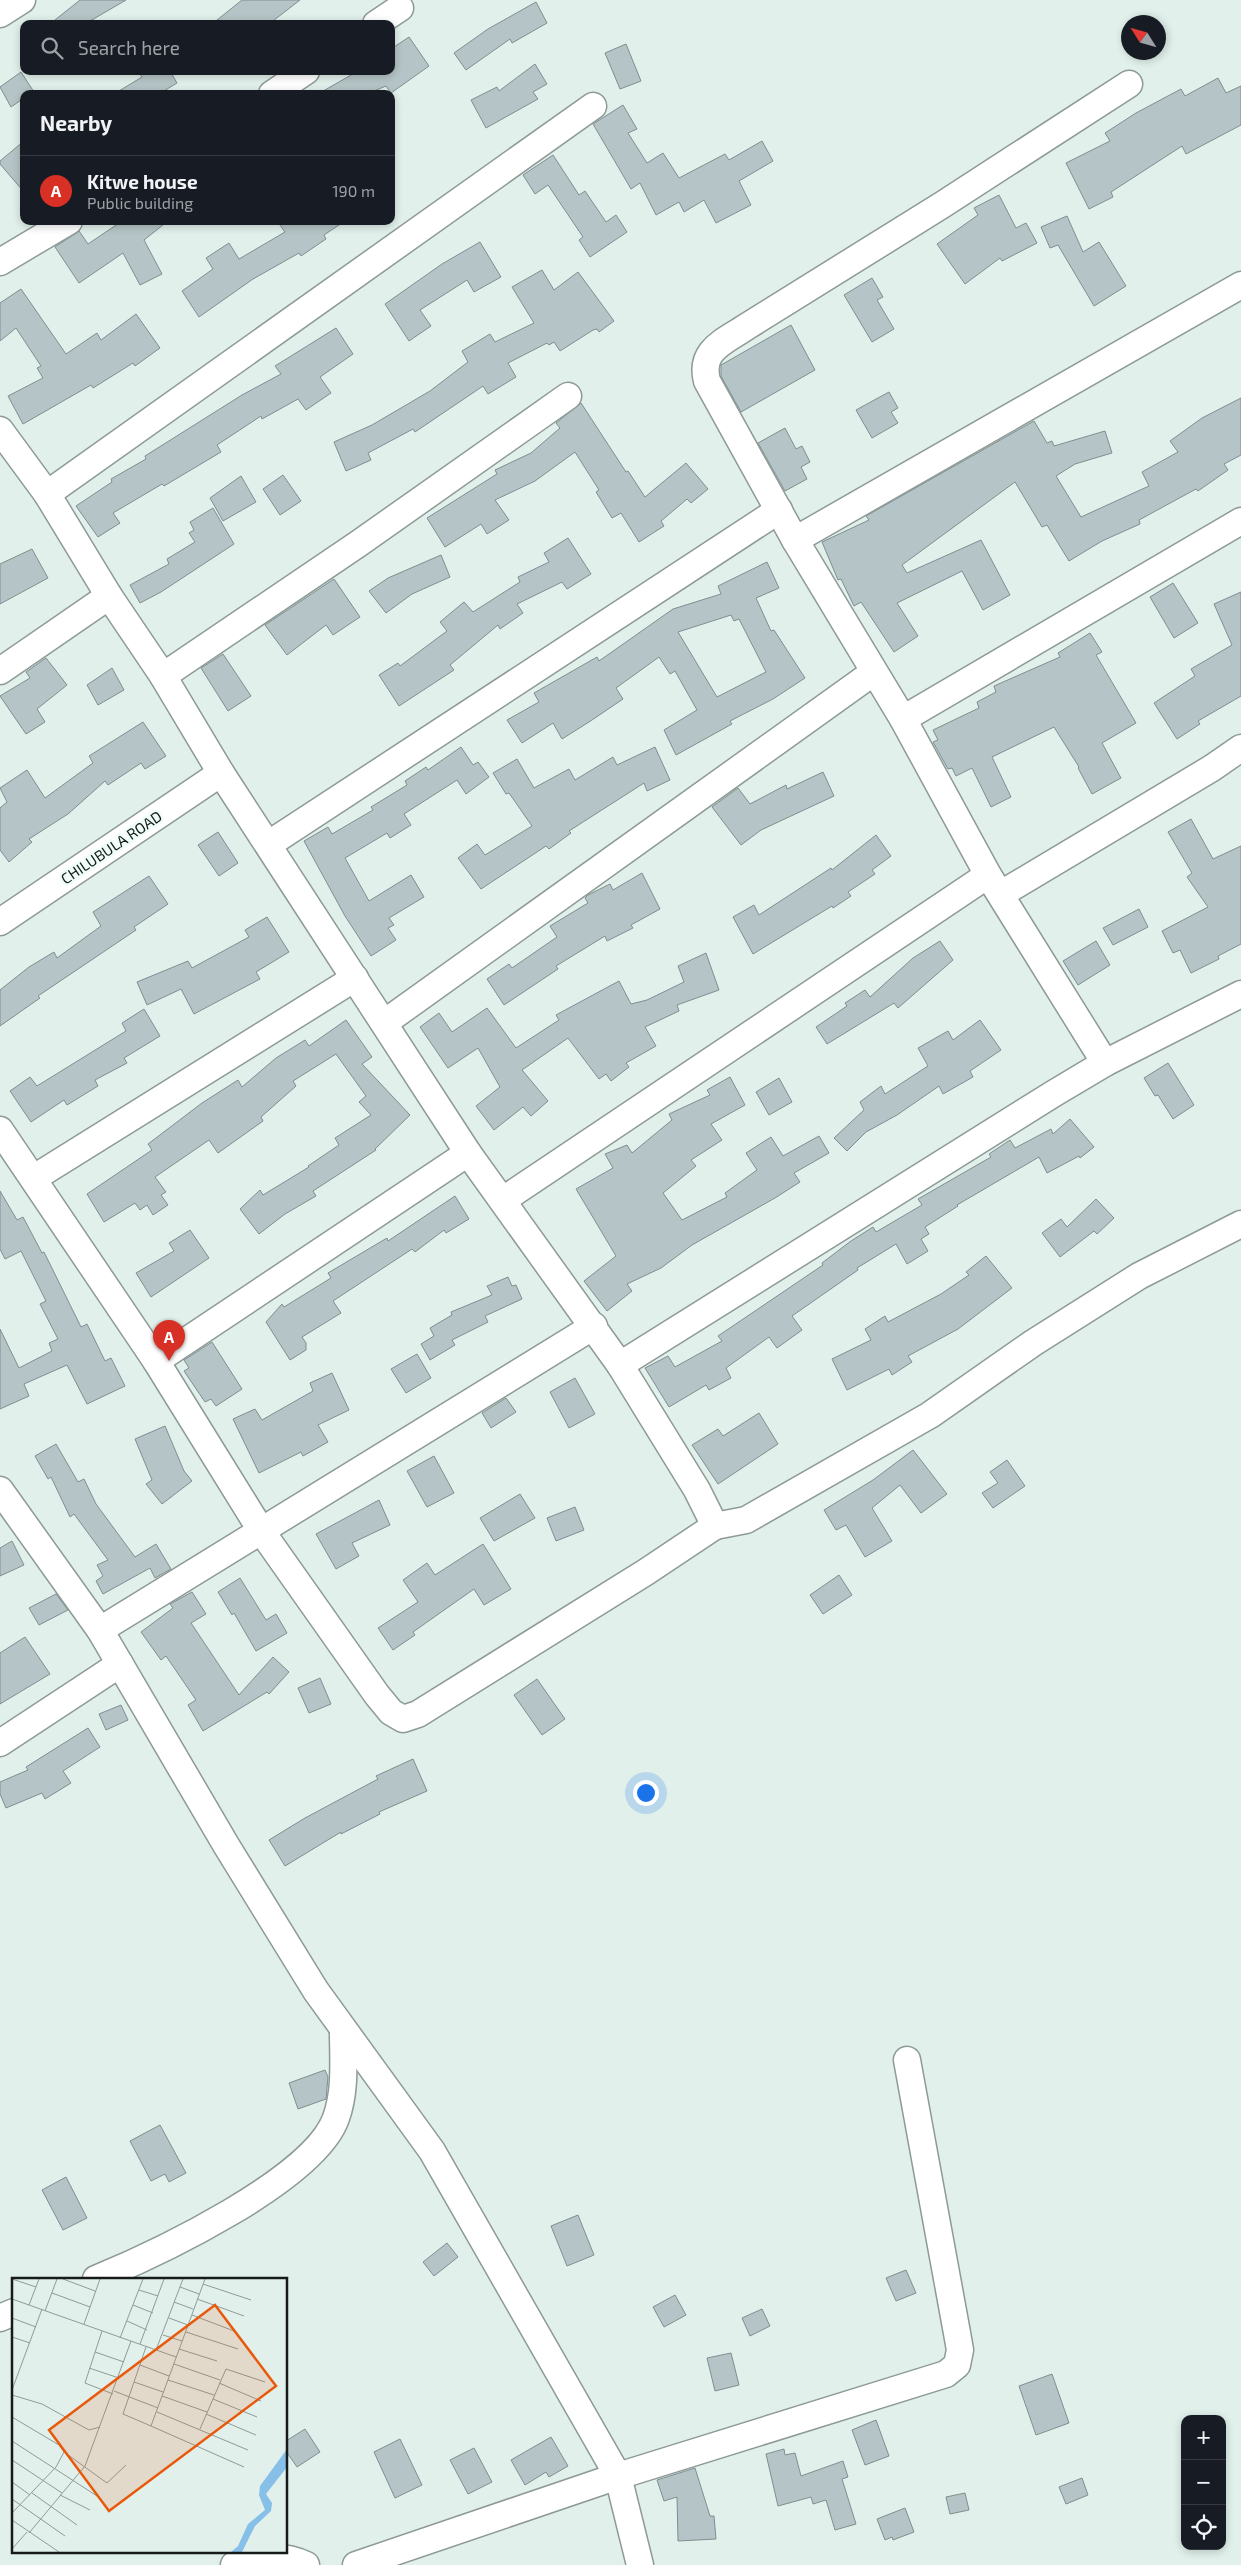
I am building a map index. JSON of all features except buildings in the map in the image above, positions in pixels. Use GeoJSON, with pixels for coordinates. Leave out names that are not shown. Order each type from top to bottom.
{"type":"FeatureCollection","features":[{"type":"Feature","properties":{"kind":"street"},"geometry":{"type":"LineString","coordinates":[[0,14],[22,0]]}},
{"type":"Feature","properties":{"kind":"street"},"geometry":{"type":"LineString","coordinates":[[382,20],[400,8]]}},
{"type":"Feature","properties":{"kind":"street"},"geometry":{"type":"LineString","coordinates":[[278,90],[300,75]]}},
{"type":"Feature","properties":{"kind":"street"},"geometry":{"type":"LineString","coordinates":[[1105,1063],[995,885],[903,719],[795,540],[706,381],[704,369],[706,358],[716,347],[942,205],[1129,84]]}},
{"type":"Feature","properties":{"kind":"street"},"geometry":{"type":"LineString","coordinates":[[47,494],[593,106]]}},
{"type":"Feature","properties":{"kind":"street"},"geometry":{"type":"LineString","coordinates":[[0,262],[63,225]]}},
{"type":"Feature","properties":{"kind":"street"},"geometry":{"type":"LineString","coordinates":[[795,540],[1241,286]]}},
{"type":"Feature","properties":{"kind":"street"},"geometry":{"type":"LineString","coordinates":[[163,676],[358,544],[568,396]]}},
{"type":"Feature","properties":{"kind":"street"},"geometry":{"type":"LineString","coordinates":[[0,430],[47,494],[109,596],[163,676],[221,773],[269,844],[468,1153],[594,1326],[620,1365],[697,1490],[715,1526]]}},
{"type":"Feature","properties":{"kind":"street"},"geometry":{"type":"LineString","coordinates":[[269,844],[779,510]]}},
{"type":"Feature","properties":{"kind":"street"},"geometry":{"type":"LineString","coordinates":[[903,719],[1241,522]]}},
{"type":"Feature","properties":{"kind":"street"},"geometry":{"type":"LineString","coordinates":[[0,671],[109,596]]}},
{"type":"Feature","properties":{"kind":"street"},"geometry":{"type":"LineString","coordinates":[[384,1023],[874,672]]}},
{"type":"Feature","properties":{"kind":"street"},"geometry":{"type":"LineString","coordinates":[[503,1200],[995,885],[1212,768],[1241,748]]}},
{"type":"Feature","properties":{"kind":"street","name":"CHILUBULA ROAD"},"geometry":{"type":"LineString","coordinates":[[0,920],[221,773]]}},
{"type":"Feature","properties":{"kind":"street"},"geometry":{"type":"LineString","coordinates":[[34,1178],[355,978]]}},
{"type":"Feature","properties":{"kind":"street"},"geometry":{"type":"LineString","coordinates":[[620,1365],[1105,1063],[1241,994]]}},
{"type":"Feature","properties":{"kind":"street"},"geometry":{"type":"LineString","coordinates":[[0,1130],[156,1361],[262,1532],[377,1695],[391,1712],[403,1720],[418,1714],[646,1572],[715,1526],[746,1520],[930,1415],[1033,1343],[1139,1276],[1241,1224]]}},
{"type":"Feature","properties":{"kind":"street"},"geometry":{"type":"LineString","coordinates":[[156,1361],[468,1153]]}},
{"type":"Feature","properties":{"kind":"street"},"geometry":{"type":"LineString","coordinates":[[100,1630],[594,1326]]}},
{"type":"Feature","properties":{"kind":"street"},"geometry":{"type":"LineString","coordinates":[[0,1490],[100,1630],[226,1845],[343,2031],[432,2151],[618,2476],[640,2565]]}},
{"type":"Feature","properties":{"kind":"street"},"geometry":{"type":"LineString","coordinates":[[0,1742],[120,1664]]}},
{"type":"Feature","properties":{"kind":"street"},"geometry":{"type":"LineString","coordinates":[[98,2278],[176,2243],[218,2219],[294,2170],[318,2148],[335,2120],[344,2089],[343,2031]]}},
{"type":"Feature","properties":{"kind":"street"},"geometry":{"type":"LineString","coordinates":[[356,2565],[618,2476],[946,2374],[957,2365],[960,2350],[958,2332],[907,2060]]}},
{"type":"Feature","properties":{"kind":"street"},"geometry":{"type":"LineString","coordinates":[[0,2318],[12,2313]]}},
{"type":"Feature","properties":{"kind":"street"},"geometry":{"type":"LineString","coordinates":[[234,2565],[254,2559],[291,2558],[306,2565]]}},
{"type":"Feature","properties":{"kind":"place","name":"Kitwe house"},"geometry":{"type":"Point","coordinates":[169,1361]}}]}
